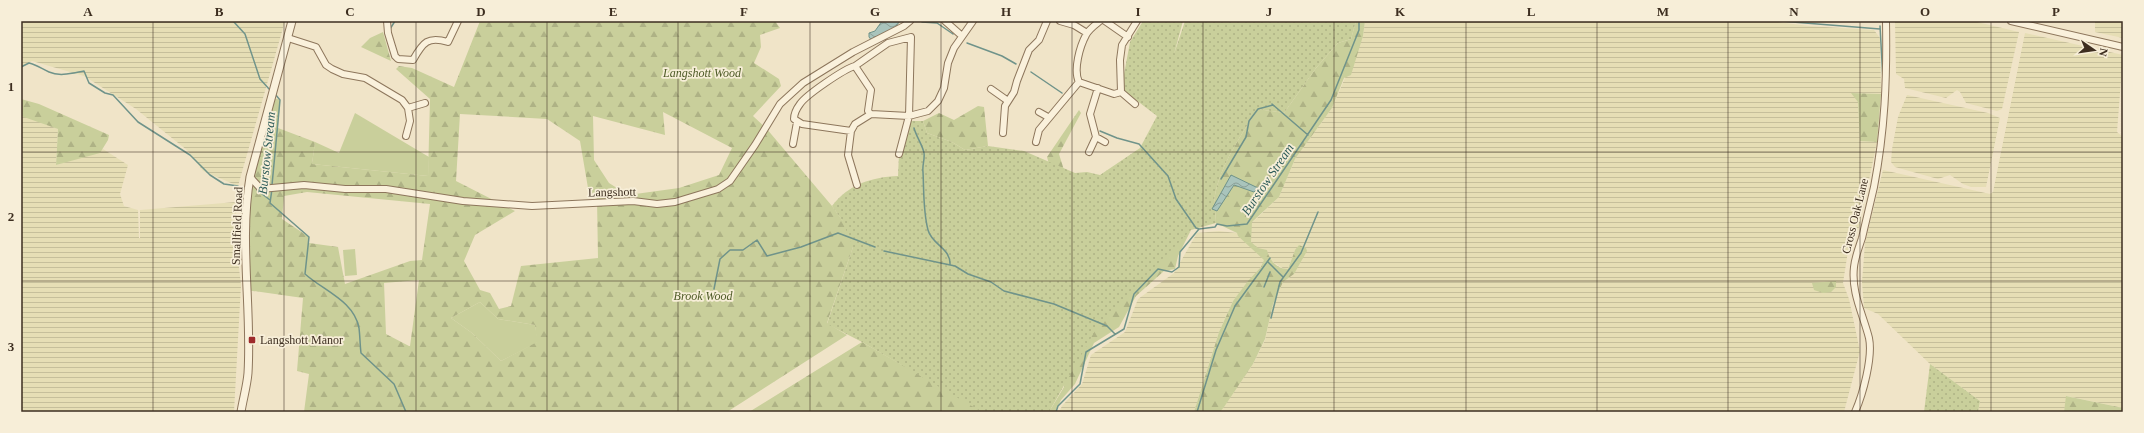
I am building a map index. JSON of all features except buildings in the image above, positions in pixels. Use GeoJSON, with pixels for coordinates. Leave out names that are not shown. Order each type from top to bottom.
{"type":"FeatureCollection","features":[{"type":"Feature","properties":{"kind":"street","name":"Smallfield Road"},"geometry":{"type":"LineString","coordinates":[[241,412],[248,374],[245,230],[247,197],[250,177],[292,21]]}},
{"type":"Feature","properties":{"kind":"street"},"geometry":{"type":"LineString","coordinates":[[387,21],[388,34],[395,56],[398,59],[413,60],[429,40],[435,39],[448,44],[458,21]]}},
{"type":"Feature","properties":{"kind":"street","name":"Langshott"},"geometry":{"type":"LineString","coordinates":[[250,177],[261,189],[304,185],[345,189],[386,189],[508,205],[633,201],[657,204],[675,202],[718,189],[730,181],[744,163],[780,104],[803,83],[854,52],[904,26],[910,21]]}},
{"type":"Feature","properties":{"kind":"street"},"geometry":{"type":"LineString","coordinates":[[945,21],[962,36]]}},
{"type":"Feature","properties":{"kind":"street"},"geometry":{"type":"LineString","coordinates":[[857,185],[848,161],[851,131],[855,124],[871,114],[909,116],[928,111],[938,101],[944,88],[948,64],[962,36],[973,21]]}},
{"type":"Feature","properties":{"kind":"street"},"geometry":{"type":"LineString","coordinates":[[1003,133],[1005,106],[1014,92],[1030,50],[1039,40],[1047,21]]}},
{"type":"Feature","properties":{"kind":"street"},"geometry":{"type":"LineString","coordinates":[[1060,21],[1074,25],[1087,33]]}},
{"type":"Feature","properties":{"kind":"street"},"geometry":{"type":"LineString","coordinates":[[1079,82],[1077,78],[1078,66],[1082,46],[1087,33],[1100,21]]}},
{"type":"Feature","properties":{"kind":"street"},"geometry":{"type":"LineString","coordinates":[[1105,21],[1128,37]]}},
{"type":"Feature","properties":{"kind":"street"},"geometry":{"type":"LineString","coordinates":[[1135,104],[1121,92],[1120,60],[1122,45],[1137,21]]}},
{"type":"Feature","properties":{"kind":"street","name":"Cross Oak Lane"},"geometry":{"type":"LineString","coordinates":[[1855,412],[1864,383],[1869,357],[1869,340],[1857,302],[1853,282],[1854,266],[1874,187],[1884,123],[1887,91],[1886,21]]}},
{"type":"Feature","properties":{"kind":"street"},"geometry":{"type":"LineString","coordinates":[[2011,21],[2123,47]]}},
{"type":"Feature","properties":{"kind":"street"},"geometry":{"type":"LineString","coordinates":[[793,144],[797,122],[794,119],[794,114],[800,103],[844,71],[855,66],[888,43],[911,37],[909,116],[899,154]]}},
{"type":"Feature","properties":{"kind":"street"},"geometry":{"type":"LineString","coordinates":[[288,38],[316,47],[326,65],[332,69],[343,74],[365,78],[402,100],[408,108],[410,121],[406,136]]}},
{"type":"Feature","properties":{"kind":"street"},"geometry":{"type":"LineString","coordinates":[[855,66],[871,90],[868,111],[871,114]]}},
{"type":"Feature","properties":{"kind":"street"},"geometry":{"type":"LineString","coordinates":[[1079,82],[1114,94],[1121,92]]}},
{"type":"Feature","properties":{"kind":"street"},"geometry":{"type":"LineString","coordinates":[[1036,142],[1039,130],[1048,117],[1079,82]]}},
{"type":"Feature","properties":{"kind":"street"},"geometry":{"type":"LineString","coordinates":[[1088,152],[1096,137],[1090,114],[1098,88]]}},
{"type":"Feature","properties":{"kind":"street"},"geometry":{"type":"LineString","coordinates":[[992,89],[1008,101]]}},
{"type":"Feature","properties":{"kind":"street"},"geometry":{"type":"LineString","coordinates":[[408,108],[425,103]]}},
{"type":"Feature","properties":{"kind":"street"},"geometry":{"type":"LineString","coordinates":[[1039,112],[1048,117]]}},
{"type":"Feature","properties":{"kind":"street"},"geometry":{"type":"LineString","coordinates":[[797,122],[851,131]]}},
{"type":"Feature","properties":{"kind":"street"},"geometry":{"type":"LineString","coordinates":[[1096,137],[1105,142]]}},
{"type":"Feature","properties":{"kind":"shaded area"},"geometry":{"type":"Polygon","coordinates":[[[21,21],[285,21],[238,186],[203,171],[188,151],[136,109],[84,76],[32,61],[21,68],[21,21]]]}},
{"type":"Feature","properties":{"kind":"shaded area"},"geometry":{"type":"Polygon","coordinates":[[[1365,21],[1771,21],[1809,26],[1874,30],[1880,38],[1881,94],[1852,93],[1858,101],[1860,141],[1877,142],[1859,227],[1848,251],[1843,283],[1849,299],[1860,351],[1844,412],[1220,412],[1253,364],[1265,340],[1273,304],[1283,282],[1294,274],[1295,250],[1288,269],[1286,270],[1271,261],[1268,255],[1261,267],[1233,301],[1219,332],[1194,412],[1059,412],[1062,406],[1082,384],[1091,355],[1125,332],[1138,299],[1174,273],[1197,233],[1219,231],[1237,233],[1256,219],[1279,197],[1295,159],[1332,108],[1363,36],[1365,21]]]}},
{"type":"Feature","properties":{"kind":"shaded area"},"geometry":{"type":"Polygon","coordinates":[[[1895,21],[1973,21],[2019,32],[2002,109],[1997,111],[1966,103],[1960,92],[1957,90],[1946,98],[1905,88],[1904,79],[1896,74],[1895,21]]]}},
{"type":"Feature","properties":{"kind":"shaded area"},"geometry":{"type":"Polygon","coordinates":[[[2095,21],[2123,21],[2123,38],[2095,32],[2095,21]]]}},
{"type":"Feature","properties":{"kind":"shaded area"},"geometry":{"type":"Polygon","coordinates":[[[2025,33],[2123,55],[2117,132],[2123,137],[2123,408],[2067,396],[2064,412],[1978,412],[1980,401],[1930,364],[1878,314],[1864,308],[1862,282],[1865,243],[1883,170],[1990,194],[1993,192],[2025,33]]]}},
{"type":"Feature","properties":{"kind":"shaded area"},"geometry":{"type":"Polygon","coordinates":[[[1907,95],[1988,113],[2000,118],[1986,187],[1971,187],[1963,184],[1950,175],[1938,179],[1895,167],[1891,162],[1892,149],[1898,117],[1907,95]]]}},
{"type":"Feature","properties":{"kind":"shaded area"},"geometry":{"type":"Polygon","coordinates":[[[21,114],[58,129],[56,165],[103,149],[128,165],[120,194],[124,206],[138,210],[139,238],[140,210],[236,202],[235,233],[241,285],[234,412],[21,412],[21,114]]]}},
{"type":"Feature","properties":{"kind":"green space"},"geometry":{"type":"Polygon","coordinates":[[[480,21],[775,21],[780,28],[760,35],[761,47],[754,63],[779,79],[781,86],[753,116],[766,128],[832,206],[982,412],[749,412],[862,342],[902,365],[853,247],[827,323],[847,335],[727,412],[304,412],[309,374],[297,371],[303,298],[246,290],[250,177],[271,97],[280,100],[278,128],[315,142],[312,164],[428,176],[430,99],[396,69],[399,66],[412,68],[454,87],[480,21]],[[663,112],[665,135],[593,116],[594,160],[609,183],[628,195],[679,188],[719,175],[732,148],[663,112]],[[460,114],[456,181],[515,211],[475,235],[464,261],[480,290],[490,293],[499,309],[511,306],[521,266],[598,258],[597,199],[588,188],[580,141],[547,119],[460,114]],[[307,192],[284,196],[282,219],[309,237],[309,243],[338,247],[345,284],[410,261],[422,260],[430,204],[307,192]],[[419,280],[384,283],[386,334],[410,346],[419,280]],[[480,302],[451,318],[472,333],[501,361],[537,342],[535,325],[498,319],[480,302]]]}},
{"type":"Feature","properties":{"kind":"green space"},"geometry":{"type":"Polygon","coordinates":[[[1143,21],[1183,21],[1174,54],[1185,21],[1356,21],[1351,39],[1338,43],[1316,68],[1284,113],[1258,109],[1232,150],[1222,172],[1214,198],[1216,223],[1191,230],[1100,322],[1049,412],[982,412],[862,342],[827,324],[853,247],[842,220],[832,206],[845,193],[869,180],[898,176],[899,154],[908,121],[923,121],[927,133],[952,142],[965,150],[988,146],[1024,151],[1075,173],[1087,172],[1100,175],[1140,148],[1157,116],[1123,90],[1122,85],[1130,42],[1143,21]]]}},
{"type":"Feature","properties":{"kind":"green space"},"geometry":{"type":"Polygon","coordinates":[[[1356,21],[1365,21],[1363,36],[1351,75],[1344,78],[1332,108],[1295,159],[1279,197],[1252,222],[1251,242],[1258,248],[1267,250],[1277,266],[1288,269],[1295,250],[1299,245],[1306,248],[1307,251],[1294,274],[1283,282],[1273,304],[1265,339],[1253,364],[1224,407],[1220,412],[1194,412],[1219,332],[1233,301],[1261,267],[1264,260],[1238,236],[1237,233],[1216,223],[1214,198],[1222,172],[1232,150],[1258,109],[1284,113],[1316,68],[1338,43],[1351,39],[1356,21]]]}},
{"type":"Feature","properties":{"kind":"green space"},"geometry":{"type":"Polygon","coordinates":[[[383,32],[391,61],[361,47],[370,38],[383,32]]]}},
{"type":"Feature","properties":{"kind":"green space"},"geometry":{"type":"Polygon","coordinates":[[[1851,93],[1881,94],[1877,142],[1860,141],[1858,102],[1851,93]]]}},
{"type":"Feature","properties":{"kind":"green space"},"geometry":{"type":"Polygon","coordinates":[[[21,99],[39,104],[109,135],[108,140],[100,153],[56,165],[58,129],[21,116],[21,99]]]}},
{"type":"Feature","properties":{"kind":"green space"},"geometry":{"type":"Polygon","coordinates":[[[978,106],[984,107],[988,146],[965,150],[952,142],[927,133],[923,121],[939,113],[954,120],[978,106]]]}},
{"type":"Feature","properties":{"kind":"green space"},"geometry":{"type":"Polygon","coordinates":[[[1079,110],[1081,113],[1059,154],[1083,231],[1180,239],[1191,230],[1178,256],[1175,269],[1164,271],[1136,296],[1119,327],[1094,343],[1075,384],[1061,400],[1055,412],[1049,412],[1064,387],[1067,228],[1047,157],[1079,110]]]}},
{"type":"Feature","properties":{"kind":"green space"},"geometry":{"type":"Polygon","coordinates":[[[355,113],[429,157],[428,176],[312,164],[315,142],[339,153],[355,113]]]}},
{"type":"Feature","properties":{"kind":"green space"},"geometry":{"type":"Polygon","coordinates":[[[355,249],[357,275],[345,276],[343,250],[355,249]]]}},
{"type":"Feature","properties":{"kind":"green space"},"geometry":{"type":"Polygon","coordinates":[[[1836,281],[1836,287],[1831,292],[1823,293],[1814,290],[1812,283],[1836,281]]]}},
{"type":"Feature","properties":{"kind":"green space"},"geometry":{"type":"Polygon","coordinates":[[[480,302],[498,319],[535,325],[538,342],[501,361],[472,333],[451,318],[480,302]]]}},
{"type":"Feature","properties":{"kind":"green space"},"geometry":{"type":"Polygon","coordinates":[[[1930,364],[1980,401],[1978,412],[1924,412],[1930,364]]]}},
{"type":"Feature","properties":{"kind":"green space"},"geometry":{"type":"Polygon","coordinates":[[[2066,396],[2123,408],[2123,412],[2064,412],[2066,396]]]}},
{"type":"Feature","properties":{"kind":"water"},"geometry":{"type":"Polygon","coordinates":[[[882,21],[900,21],[893,30],[872,41],[869,37],[869,33],[875,31],[882,21]]]}},
{"type":"Feature","properties":{"kind":"water"},"geometry":{"type":"Polygon","coordinates":[[[1231,175],[1258,188],[1254,192],[1234,185],[1217,211],[1212,209],[1231,175]]]}},
{"type":"Feature","properties":{"kind":"waterway","name":"Burstow Stream"},"geometry":{"type":"LineString","coordinates":[[233,21],[245,34],[260,79],[270,90]]}},
{"type":"Feature","properties":{"kind":"waterway"},"geometry":{"type":"LineString","coordinates":[[390,29],[395,21]]}},
{"type":"Feature","properties":{"kind":"waterway","name":"Burstow Stream"},"geometry":{"type":"LineString","coordinates":[[1056,412],[1058,406],[1080,384],[1086,352],[1124,329],[1134,294],[1158,269],[1172,272],[1179,267],[1180,252],[1199,229],[1215,227],[1217,224],[1227,226],[1247,224],[1331,100],[1359,30],[1359,21]]}},
{"type":"Feature","properties":{"kind":"waterway"},"geometry":{"type":"LineString","coordinates":[[1780,21],[1880,29]]}},
{"type":"Feature","properties":{"kind":"waterway"},"geometry":{"type":"LineString","coordinates":[[922,22],[937,23],[953,34]]}},
{"type":"Feature","properties":{"kind":"waterway"},"geometry":{"type":"LineString","coordinates":[[1880,26],[1883,80]]}},
{"type":"Feature","properties":{"kind":"waterway"},"geometry":{"type":"LineString","coordinates":[[967,43],[1002,56],[1016,64]]}},
{"type":"Feature","properties":{"kind":"waterway"},"geometry":{"type":"LineString","coordinates":[[21,67],[29,63],[49,72],[58,74],[84,71],[89,83],[105,93],[113,95],[138,122],[190,155],[210,175],[224,184],[238,186]]}},
{"type":"Feature","properties":{"kind":"waterway"},"geometry":{"type":"LineString","coordinates":[[1031,72],[1062,93]]}},
{"type":"Feature","properties":{"kind":"waterway","name":"Burstow Stream"},"geometry":{"type":"LineString","coordinates":[[272,185],[280,100],[275,94]]}},
{"type":"Feature","properties":{"kind":"waterway"},"geometry":{"type":"LineString","coordinates":[[1272,104],[1308,135]]}},
{"type":"Feature","properties":{"kind":"waterway"},"geometry":{"type":"LineString","coordinates":[[1221,179],[1246,137],[1249,121],[1258,109],[1273,105]]}},
{"type":"Feature","properties":{"kind":"waterway"},"geometry":{"type":"LineString","coordinates":[[914,128],[924,153],[924,201],[928,230],[933,239],[948,254],[950,265]]}},
{"type":"Feature","properties":{"kind":"waterway"},"geometry":{"type":"LineString","coordinates":[[1100,131],[1117,138],[1139,144],[1168,176],[1176,199],[1196,228],[1199,229]]}},
{"type":"Feature","properties":{"kind":"waterway","name":"Burstow Stream"},"geometry":{"type":"LineString","coordinates":[[272,189],[270,203],[309,237],[305,274],[337,297],[351,311],[359,328],[361,353],[394,384],[406,412]]}},
{"type":"Feature","properties":{"kind":"waterway"},"geometry":{"type":"LineString","coordinates":[[257,190],[270,200]]}},
{"type":"Feature","properties":{"kind":"waterway"},"geometry":{"type":"LineString","coordinates":[[1271,318],[1280,282],[1301,253],[1318,212]]}},
{"type":"Feature","properties":{"kind":"waterway"},"geometry":{"type":"LineString","coordinates":[[714,289],[720,259],[730,250],[743,250],[757,240],[767,256],[801,247],[838,233],[875,247]]}},
{"type":"Feature","properties":{"kind":"waterway"},"geometry":{"type":"LineString","coordinates":[[884,251],[955,266],[968,274],[991,282],[1004,291],[1054,304],[1107,326],[1115,334]]}},
{"type":"Feature","properties":{"kind":"waterway"},"geometry":{"type":"LineString","coordinates":[[1197,412],[1216,350],[1235,306],[1270,258]]}},
{"type":"Feature","properties":{"kind":"waterway"},"geometry":{"type":"LineString","coordinates":[[1268,262],[1283,277]]}},
{"type":"Feature","properties":{"kind":"waterway"},"geometry":{"type":"LineString","coordinates":[[1264,287],[1270,272]]}},
{"type":"Feature","properties":{"kind":"place","name":"Langshott Manor"},"geometry":{"type":"Point","coordinates":[252,340]}},
{"type":"Feature","properties":{"kind":"park label","name":"Langshott Wood"},"geometry":{"type":"Point","coordinates":[702,73]}},
{"type":"Feature","properties":{"kind":"park label","name":"Brook Wood"},"geometry":{"type":"Point","coordinates":[703,296]}}]}
